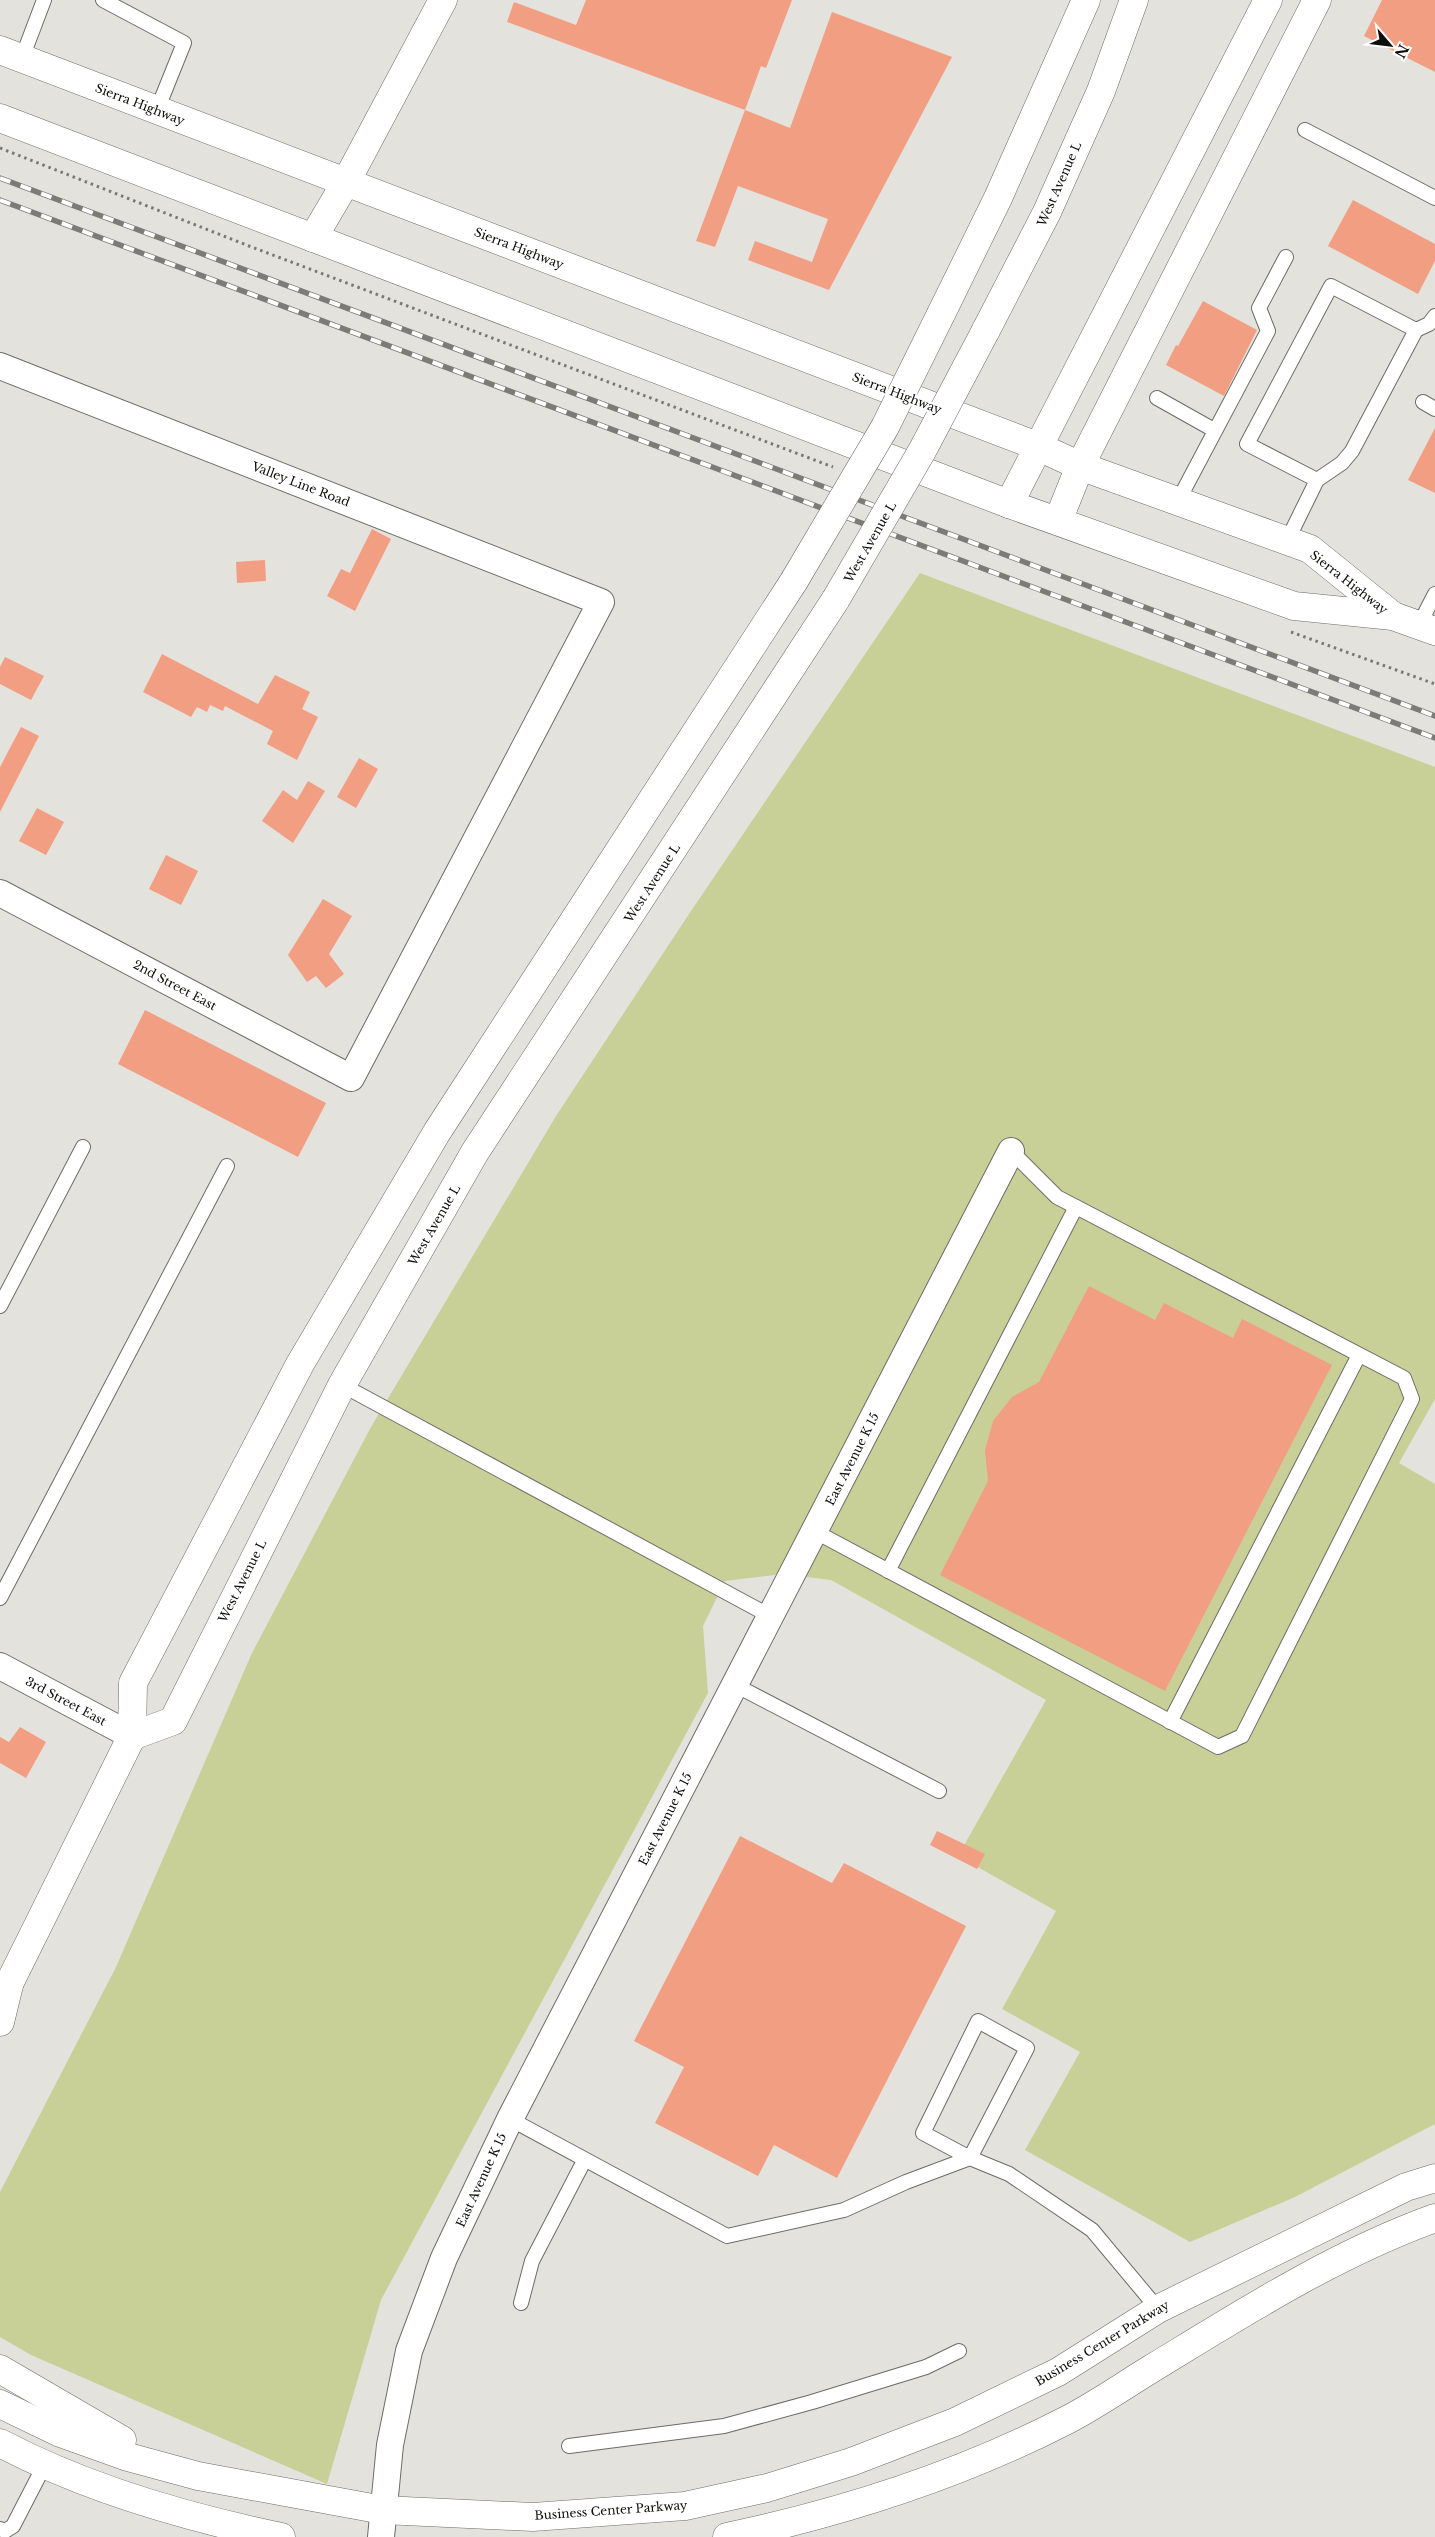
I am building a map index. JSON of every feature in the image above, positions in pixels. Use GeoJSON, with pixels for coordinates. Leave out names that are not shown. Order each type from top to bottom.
{"type":"FeatureCollection","features":[{"type":"Feature","properties":{"kind":"main road"},"geometry":{"type":"LineString","coordinates":[[313,238],[346,182],[443,0]]}},
{"type":"Feature","properties":{"kind":"main road"},"geometry":{"type":"LineString","coordinates":[[1059,63],[1081,0]]}},
{"type":"Feature","properties":{"kind":"main road"},"geometry":{"type":"LineString","coordinates":[[0,2022],[5,1992],[132,1736],[133,1683],[300,1364],[437,1132],[794,581],[885,427],[998,198],[1086,0]]}},
{"type":"Feature","properties":{"kind":"main road","name":"West Avenue L"},"geometry":{"type":"LineString","coordinates":[[132,1736],[173,1721],[342,1385],[475,1152],[836,599],[922,451],[1045,217],[1100,91],[1134,0]]}},
{"type":"Feature","properties":{"kind":"main road"},"geometry":{"type":"LineString","coordinates":[[1123,30],[1138,0]]}},
{"type":"Feature","properties":{"kind":"main road"},"geometry":{"type":"LineString","coordinates":[[0,118],[1009,504],[1037,446],[1268,0]]}},
{"type":"Feature","properties":{"kind":"main road"},"geometry":{"type":"LineString","coordinates":[[1058,522],[1080,466],[1317,0]]}},
{"type":"Feature","properties":{"kind":"main road","name":"Sierra Highway"},"geometry":{"type":"LineString","coordinates":[[11,54],[1037,446],[1080,466],[1310,549],[1393,616]]}},
{"type":"Feature","properties":{"kind":"main road","name":"Sierra Highway"},"geometry":{"type":"LineString","coordinates":[[1009,504],[1294,606],[1393,616],[1427,628]]}},
{"type":"Feature","properties":{"kind":"main road","name":"Business Center Parkway"},"geometry":{"type":"LineString","coordinates":[[0,2404],[58,2432],[128,2457],[198,2476],[383,2510],[533,2517],[686,2506],[767,2488],[851,2462],[955,2422],[1058,2372],[1158,2309],[1398,2191],[1435,2178]]}},
{"type":"Feature","properties":{"kind":"main road"},"geometry":{"type":"LineString","coordinates":[[727,2537],[783,2525],[873,2500],[960,2468],[1068,2419],[1282,2290],[1346,2255],[1435,2218]]}},
{"type":"Feature","properties":{"kind":"main road"},"geometry":{"type":"LineString","coordinates":[[0,2369],[104,2431],[198,2476]]}},
{"type":"Feature","properties":{"kind":"main road"},"geometry":{"type":"LineString","coordinates":[[0,2443],[44,2466]]}},
{"type":"Feature","properties":{"kind":"main road"},"geometry":{"type":"LineString","coordinates":[[0,2453],[44,2466],[156,2506],[281,2537]]}},
{"type":"Feature","properties":{"kind":"street","name":"Valley Line Road"},"geometry":{"type":"LineString","coordinates":[[0,366],[601,602],[351,1078]]}},
{"type":"Feature","properties":{"kind":"street","name":"2nd Street East"},"geometry":{"type":"LineString","coordinates":[[0,893],[351,1078]]}},
{"type":"Feature","properties":{"kind":"street","name":"East Avenue K 15"},"geometry":{"type":"LineString","coordinates":[[381,2537],[390,2445],[409,2351],[444,2258],[510,2119],[1011,1151]]}},
{"type":"Feature","properties":{"kind":"street","name":"3rd Street East"},"geometry":{"type":"LineString","coordinates":[[0,1666],[132,1736]]}},
{"type":"Feature","properties":{"kind":"lane"},"geometry":{"type":"LineString","coordinates":[[11,54],[44,0]]}},
{"type":"Feature","properties":{"kind":"lane"},"geometry":{"type":"LineString","coordinates":[[103,0],[184,43],[157,110]]}},
{"type":"Feature","properties":{"kind":"lane"},"geometry":{"type":"LineString","coordinates":[[1305,130],[1435,198]]}},
{"type":"Feature","properties":{"kind":"lane"},"geometry":{"type":"LineString","coordinates":[[1178,501],[1268,331],[1259,308],[1286,257]]}},
{"type":"Feature","properties":{"kind":"lane"},"geometry":{"type":"LineString","coordinates":[[1317,480],[1246,444],[1331,286],[1416,330]]}},
{"type":"Feature","properties":{"kind":"lane"},"geometry":{"type":"LineString","coordinates":[[1287,541],[1317,480],[1342,463],[1352,451],[1416,330],[1429,324],[1435,316]]}},
{"type":"Feature","properties":{"kind":"lane"},"geometry":{"type":"LineString","coordinates":[[1157,398],[1214,430]]}},
{"type":"Feature","properties":{"kind":"lane"},"geometry":{"type":"LineString","coordinates":[[1427,628],[1435,594]]}},
{"type":"Feature","properties":{"kind":"lane"},"geometry":{"type":"LineString","coordinates":[[0,1306],[83,1146]]}},
{"type":"Feature","properties":{"kind":"lane"},"geometry":{"type":"LineString","coordinates":[[814,1531],[1218,1747],[1242,1736],[1412,1399],[1404,1378],[1057,1197],[1011,1151]]}},
{"type":"Feature","properties":{"kind":"lane"},"geometry":{"type":"LineString","coordinates":[[0,1598],[227,1166]]}},
{"type":"Feature","properties":{"kind":"lane"},"geometry":{"type":"LineString","coordinates":[[888,1570],[1076,1207]]}},
{"type":"Feature","properties":{"kind":"lane"},"geometry":{"type":"LineString","coordinates":[[1170,1722],[1359,1355]]}},
{"type":"Feature","properties":{"kind":"lane"},"geometry":{"type":"LineString","coordinates":[[342,1385],[770,1616]]}},
{"type":"Feature","properties":{"kind":"lane"},"geometry":{"type":"LineString","coordinates":[[735,1685],[939,1791]]}},
{"type":"Feature","properties":{"kind":"lane"},"geometry":{"type":"LineString","coordinates":[[510,2119],[584,2161],[727,2236],[844,2210],[906,2182],[970,2158],[1027,2048],[978,2021],[923,2134],[970,2158],[1009,2174],[1092,2230],[1158,2309]]}},
{"type":"Feature","properties":{"kind":"lane"},"geometry":{"type":"LineString","coordinates":[[521,2303],[532,2261],[584,2161]]}},
{"type":"Feature","properties":{"kind":"lane"},"geometry":{"type":"LineString","coordinates":[[569,2446],[724,2426],[812,2402],[926,2367],[960,2351]]}},
{"type":"Feature","properties":{"kind":"lane"},"geometry":{"type":"LineString","coordinates":[[8,2533],[14,2526],[44,2466]]}},
{"type":"Feature","properties":{"kind":"green space"},"geometry":{"type":"Polygon","coordinates":[[[920,573],[1435,767],[1435,1399],[1399,1463],[1435,1484],[1435,2124],[1295,2197],[1190,2242],[1025,2150],[1080,2052],[1002,2009],[1056,1911],[958,1856],[1046,1700],[831,1580],[782,1574],[725,1581],[703,1626],[708,1693],[381,2300],[327,2484],[31,2355],[0,2337],[0,2192],[116,1967],[252,1653],[371,1427],[556,1116],[689,914],[920,573]]]}},
{"type":"Feature","properties":{"kind":"building"},"geometry":{"type":"Polygon","coordinates":[[[586,0],[792,0],[766,68],[761,66],[745,110],[507,22],[514,2],[576,25],[586,0]]]}},
{"type":"Feature","properties":{"kind":"building"},"geometry":{"type":"Polygon","coordinates":[[[1382,0],[1435,0],[1435,72],[1364,36],[1382,0]]]}},
{"type":"Feature","properties":{"kind":"building"},"geometry":{"type":"Polygon","coordinates":[[[832,12],[952,57],[829,290],[748,260],[755,241],[812,262],[828,219],[738,186],[715,247],[696,241],[745,110],[790,128],[832,12]]]}},
{"type":"Feature","properties":{"kind":"building"},"geometry":{"type":"Polygon","coordinates":[[[1353,200],[1435,244],[1435,261],[1418,294],[1328,246],[1353,200]]]}},
{"type":"Feature","properties":{"kind":"building"},"geometry":{"type":"Polygon","coordinates":[[[1203,301],[1257,330],[1224,396],[1166,365],[1203,301]]]}},
{"type":"Feature","properties":{"kind":"building"},"geometry":{"type":"Polygon","coordinates":[[[1435,428],[1435,493],[1408,480],[1435,428]]]}},
{"type":"Feature","properties":{"kind":"building"},"geometry":{"type":"Polygon","coordinates":[[[372,529],[391,539],[355,611],[327,596],[341,569],[350,573],[372,529]]]}},
{"type":"Feature","properties":{"kind":"building"},"geometry":{"type":"Polygon","coordinates":[[[265,560],[266,581],[237,583],[236,562],[265,560]]]}},
{"type":"Feature","properties":{"kind":"building"},"geometry":{"type":"Polygon","coordinates":[[[162,654],[258,704],[275,675],[310,692],[302,709],[318,717],[297,760],[267,744],[273,731],[225,706],[223,711],[210,705],[207,712],[197,707],[191,717],[143,692],[162,654]]]}},
{"type":"Feature","properties":{"kind":"building"},"geometry":{"type":"Polygon","coordinates":[[[5,657],[44,676],[31,700],[0,684],[0,667],[5,657]]]}},
{"type":"Feature","properties":{"kind":"building"},"geometry":{"type":"Polygon","coordinates":[[[21,727],[39,736],[0,812],[0,767],[21,727]]]}},
{"type":"Feature","properties":{"kind":"building"},"geometry":{"type":"Polygon","coordinates":[[[359,758],[378,769],[356,808],[337,797],[359,758]]]}},
{"type":"Feature","properties":{"kind":"building"},"geometry":{"type":"Polygon","coordinates":[[[308,781],[325,791],[293,843],[262,821],[283,790],[297,800],[308,781]]]}},
{"type":"Feature","properties":{"kind":"building"},"geometry":{"type":"Polygon","coordinates":[[[37,808],[64,822],[46,855],[19,841],[37,808]]]}},
{"type":"Feature","properties":{"kind":"building"},"geometry":{"type":"Polygon","coordinates":[[[166,855],[198,871],[181,905],[149,889],[166,855]]]}},
{"type":"Feature","properties":{"kind":"building"},"geometry":{"type":"Polygon","coordinates":[[[323,899],[352,916],[329,954],[344,974],[326,988],[316,976],[307,982],[288,955],[323,899]]]}},
{"type":"Feature","properties":{"kind":"building"},"geometry":{"type":"Polygon","coordinates":[[[145,1010],[326,1103],[298,1157],[118,1064],[145,1010]]]}},
{"type":"Feature","properties":{"kind":"building"},"geometry":{"type":"Polygon","coordinates":[[[1089,1286],[1155,1320],[1164,1303],[1233,1338],[1242,1319],[1332,1365],[1165,1691],[940,1575],[988,1481],[985,1450],[993,1421],[1012,1397],[1039,1382],[1089,1286]]]}},
{"type":"Feature","properties":{"kind":"building"},"geometry":{"type":"Polygon","coordinates":[[[20,1727],[46,1742],[26,1778],[0,1763],[0,1737],[9,1742],[20,1727]]]}},
{"type":"Feature","properties":{"kind":"building"},"geometry":{"type":"Polygon","coordinates":[[[937,1831],[985,1854],[977,1869],[930,1845],[937,1831]]]}},
{"type":"Feature","properties":{"kind":"building"},"geometry":{"type":"Polygon","coordinates":[[[740,1836],[832,1883],[844,1863],[966,1926],[837,2178],[774,2145],[758,2176],[655,2123],[684,2067],[634,2041],[740,1836]]]}},
{"type":"Feature","properties":{"kind":"railway"},"geometry":{"type":"LineString","coordinates":[[0,178],[1435,716]]}},
{"type":"Feature","properties":{"kind":"railway"},"geometry":{"type":"LineString","coordinates":[[0,200],[1435,738]]}}]}
